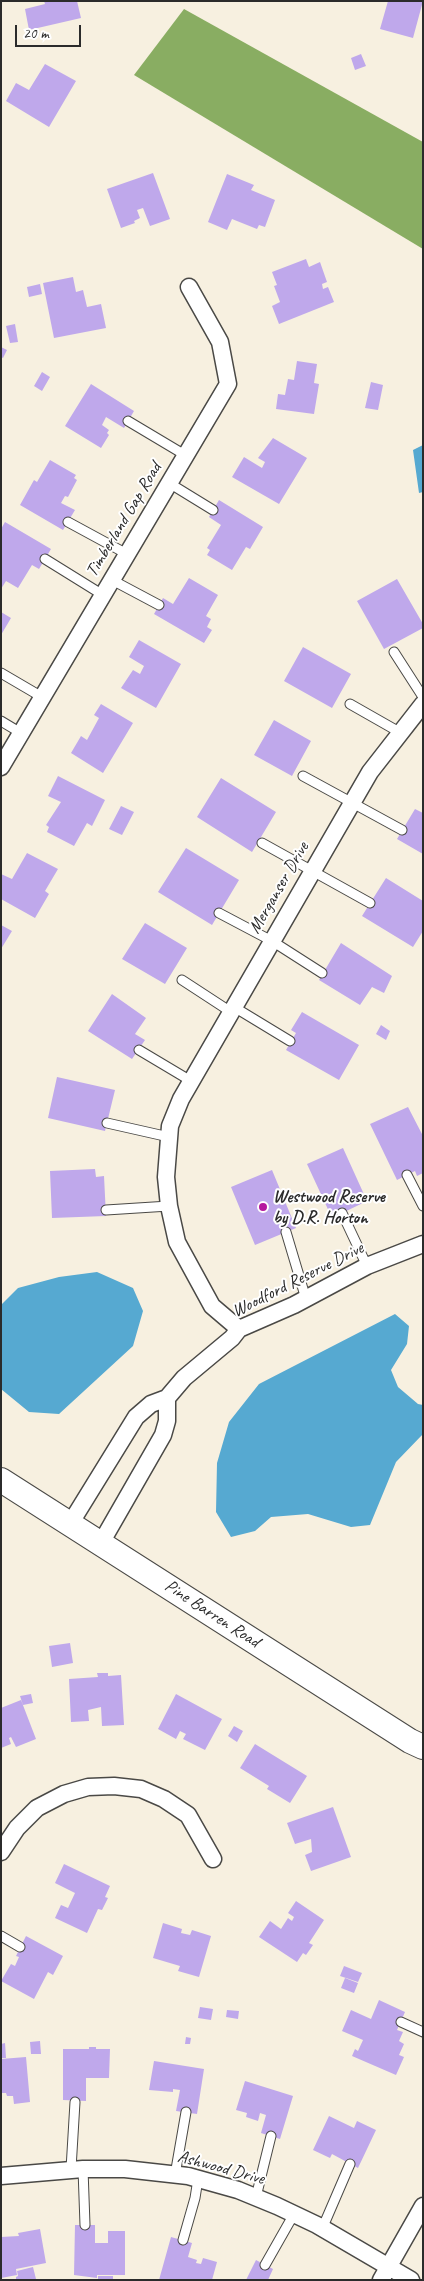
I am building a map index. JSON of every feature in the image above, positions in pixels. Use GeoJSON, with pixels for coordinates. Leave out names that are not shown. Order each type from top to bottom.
{"type":"FeatureCollection","features":[{"type":"Feature","properties":{"kind":"main road","name":"Pine Barren Road"},"geometry":{"type":"LineString","coordinates":[[1,1480],[410,1742],[423,1747]]}},
{"type":"Feature","properties":{"kind":"street","name":"Timberland Gap Road"},"geometry":{"type":"LineString","coordinates":[[1,767],[228,384],[220,342],[189,288]]}},
{"type":"Feature","properties":{"kind":"street","name":"Merganser Drive"},"geometry":{"type":"LineString","coordinates":[[239,1329],[212,1306],[177,1242],[169,1206],[166,1177],[170,1126],[191,1081],[352,802],[370,772],[423,704]]}},
{"type":"Feature","properties":{"kind":"street","name":"Woodford Reserve Drive"},"geometry":{"type":"LineString","coordinates":[[70,1524],[136,1417],[152,1404],[167,1398],[184,1378],[232,1338],[239,1329],[306,1299],[367,1266],[423,1244]]}},
{"type":"Feature","properties":{"kind":"street"},"geometry":{"type":"LineString","coordinates":[[101,1543],[163,1435],[167,1421],[167,1398]]}},
{"type":"Feature","properties":{"kind":"street"},"geometry":{"type":"LineString","coordinates":[[1,1852],[17,1828],[37,1808],[64,1794],[88,1787],[114,1786],[141,1789],[164,1799],[188,1815],[213,1858]]}},
{"type":"Feature","properties":{"kind":"street","name":"Ashwood Drive"},"geometry":{"type":"LineString","coordinates":[[1,2176],[77,2169],[125,2169],[198,2179],[238,2190],[294,2214],[322,2229],[384,2274],[411,2280]]}},
{"type":"Feature","properties":{"kind":"street"},"geometry":{"type":"LineString","coordinates":[[384,2274],[423,2206]]}},
{"type":"Feature","properties":{"kind":"lane"},"geometry":{"type":"LineString","coordinates":[[128,421],[186,455]]}},
{"type":"Feature","properties":{"kind":"lane"},"geometry":{"type":"LineString","coordinates":[[169,483],[214,510]]}},
{"type":"Feature","properties":{"kind":"lane"},"geometry":{"type":"LineString","coordinates":[[68,522],[127,554]]}},
{"type":"Feature","properties":{"kind":"lane"},"geometry":{"type":"LineString","coordinates":[[46,559],[103,595]]}},
{"type":"Feature","properties":{"kind":"lane"},"geometry":{"type":"LineString","coordinates":[[112,580],[159,605]]}},
{"type":"Feature","properties":{"kind":"lane"},"geometry":{"type":"LineString","coordinates":[[394,652],[423,697]]}},
{"type":"Feature","properties":{"kind":"lane"},"geometry":{"type":"LineString","coordinates":[[1,673],[42,697]]}},
{"type":"Feature","properties":{"kind":"lane"},"geometry":{"type":"LineString","coordinates":[[350,704],[401,732]]}},
{"type":"Feature","properties":{"kind":"lane"},"geometry":{"type":"LineString","coordinates":[[1,721],[21,733]]}},
{"type":"Feature","properties":{"kind":"lane"},"geometry":{"type":"LineString","coordinates":[[304,776],[402,830]]}},
{"type":"Feature","properties":{"kind":"lane"},"geometry":{"type":"LineString","coordinates":[[262,843],[370,903]]}},
{"type":"Feature","properties":{"kind":"lane"},"geometry":{"type":"LineString","coordinates":[[219,913],[272,941],[322,973]]}},
{"type":"Feature","properties":{"kind":"lane"},"geometry":{"type":"LineString","coordinates":[[182,980],[290,1041]]}},
{"type":"Feature","properties":{"kind":"lane"},"geometry":{"type":"LineString","coordinates":[[138,1050],[191,1081]]}},
{"type":"Feature","properties":{"kind":"lane"},"geometry":{"type":"LineString","coordinates":[[108,1123],[169,1137]]}},
{"type":"Feature","properties":{"kind":"lane"},"geometry":{"type":"LineString","coordinates":[[407,1175],[423,1206]]}},
{"type":"Feature","properties":{"kind":"lane"},"geometry":{"type":"LineString","coordinates":[[106,1210],[169,1206]]}},
{"type":"Feature","properties":{"kind":"lane"},"geometry":{"type":"LineString","coordinates":[[342,1213],[367,1266]]}},
{"type":"Feature","properties":{"kind":"lane"},"geometry":{"type":"LineString","coordinates":[[286,1232],[306,1299]]}},
{"type":"Feature","properties":{"kind":"lane"},"geometry":{"type":"LineString","coordinates":[[1,1936],[20,1947]]}},
{"type":"Feature","properties":{"kind":"lane"},"geometry":{"type":"LineString","coordinates":[[401,2022],[423,2032]]}},
{"type":"Feature","properties":{"kind":"lane"},"geometry":{"type":"LineString","coordinates":[[75,2102],[77,2169],[85,2225]]}},
{"type":"Feature","properties":{"kind":"lane"},"geometry":{"type":"LineString","coordinates":[[176,2175],[186,2112]]}},
{"type":"Feature","properties":{"kind":"lane"},"geometry":{"type":"LineString","coordinates":[[256,2197],[271,2136]]}},
{"type":"Feature","properties":{"kind":"lane"},"geometry":{"type":"LineString","coordinates":[[322,2229],[350,2164]]}},
{"type":"Feature","properties":{"kind":"lane"},"geometry":{"type":"LineString","coordinates":[[183,2240],[195,2198],[198,2179]]}},
{"type":"Feature","properties":{"kind":"lane"},"geometry":{"type":"LineString","coordinates":[[265,2265],[294,2214]]}},
{"type":"Feature","properties":{"kind":"green space"},"geometry":{"type":"Polygon","coordinates":[[[184,9],[423,142],[423,249],[134,75],[184,9]]]}},
{"type":"Feature","properties":{"kind":"water"},"geometry":{"type":"Polygon","coordinates":[[[423,445],[423,492],[419,493],[413,450],[423,445]]]}},
{"type":"Feature","properties":{"kind":"water"},"geometry":{"type":"Polygon","coordinates":[[[97,1272],[133,1288],[143,1311],[133,1346],[59,1414],[29,1412],[1,1389],[1,1305],[18,1288],[59,1277],[97,1272]]]}},
{"type":"Feature","properties":{"kind":"water"},"geometry":{"type":"Polygon","coordinates":[[[395,1314],[409,1326],[407,1344],[391,1370],[398,1387],[418,1404],[423,1405],[423,1434],[396,1462],[370,1525],[351,1527],[308,1514],[271,1517],[255,1531],[231,1537],[216,1512],[217,1463],[229,1422],[259,1384],[395,1314]]]}},
{"type":"Feature","properties":{"kind":"building"},"geometry":{"type":"Polygon","coordinates":[[[44,1],[77,1],[81,18],[29,30],[25,9],[45,4],[44,1]]]}},
{"type":"Feature","properties":{"kind":"building"},"geometry":{"type":"Polygon","coordinates":[[[388,1],[423,1],[413,38],[380,29],[388,1]]]}},
{"type":"Feature","properties":{"kind":"building"},"geometry":{"type":"Polygon","coordinates":[[[361,54],[366,66],[355,70],[351,58],[361,54]]]}},
{"type":"Feature","properties":{"kind":"building"},"geometry":{"type":"Polygon","coordinates":[[[45,64],[76,81],[49,127],[6,101],[16,83],[29,90],[45,64]]]}},
{"type":"Feature","properties":{"kind":"building"},"geometry":{"type":"Polygon","coordinates":[[[153,173],[170,219],[150,226],[143,208],[137,210],[140,218],[134,221],[135,223],[121,228],[107,189],[153,173]]]}},
{"type":"Feature","properties":{"kind":"building"},"geometry":{"type":"Polygon","coordinates":[[[227,174],[254,185],[251,190],[275,200],[265,227],[259,225],[257,229],[232,219],[227,230],[208,222],[227,174]]]}},
{"type":"Feature","properties":{"kind":"building"},"geometry":{"type":"Polygon","coordinates":[[[306,259],[309,267],[320,262],[327,282],[322,284],[323,289],[328,287],[334,302],[279,324],[272,306],[280,302],[274,286],[277,285],[272,272],[306,259]]]}},
{"type":"Feature","properties":{"kind":"building"},"geometry":{"type":"Polygon","coordinates":[[[73,277],[76,292],[83,290],[87,307],[101,304],[106,328],[54,338],[43,283],[73,277]]]}},
{"type":"Feature","properties":{"kind":"building"},"geometry":{"type":"Polygon","coordinates":[[[40,284],[42,294],[29,297],[27,287],[40,284]]]}},
{"type":"Feature","properties":{"kind":"building"},"geometry":{"type":"Polygon","coordinates":[[[15,324],[18,342],[10,343],[6,326],[15,324]]]}},
{"type":"Feature","properties":{"kind":"building"},"geometry":{"type":"Polygon","coordinates":[[[1,347],[7,350],[3,358],[1,357],[1,347]]]}},
{"type":"Feature","properties":{"kind":"building"},"geometry":{"type":"Polygon","coordinates":[[[297,361],[317,364],[314,383],[319,384],[314,414],[276,409],[278,394],[285,395],[288,379],[294,380],[297,361]]]}},
{"type":"Feature","properties":{"kind":"building"},"geometry":{"type":"Polygon","coordinates":[[[42,372],[50,377],[42,391],[34,386],[42,372]]]}},
{"type":"Feature","properties":{"kind":"building"},"geometry":{"type":"Polygon","coordinates":[[[371,382],[383,385],[378,410],[365,408],[371,382]]]}},
{"type":"Feature","properties":{"kind":"building"},"geometry":{"type":"Polygon","coordinates":[[[91,384],[134,411],[124,428],[106,417],[102,425],[109,430],[107,433],[109,435],[101,448],[65,426],[91,384]]]}},
{"type":"Feature","properties":{"kind":"building"},"geometry":{"type":"Polygon","coordinates":[[[273,438],[307,458],[279,504],[232,477],[244,457],[262,468],[265,462],[258,458],[273,438]]]}},
{"type":"Feature","properties":{"kind":"building"},"geometry":{"type":"Polygon","coordinates":[[[50,460],[76,475],[74,478],[77,480],[68,497],[65,496],[61,503],[75,510],[63,530],[20,505],[34,480],[37,482],[50,460]]]}},
{"type":"Feature","properties":{"kind":"building"},"geometry":{"type":"Polygon","coordinates":[[[219,500],[263,527],[250,549],[246,547],[232,570],[207,555],[210,550],[207,548],[221,525],[209,517],[219,500]]]}},
{"type":"Feature","properties":{"kind":"building"},"geometry":{"type":"Polygon","coordinates":[[[5,522],[51,549],[39,569],[32,565],[18,588],[6,581],[1,589],[1,529],[5,522]]]}},
{"type":"Feature","properties":{"kind":"building"},"geometry":{"type":"Polygon","coordinates":[[[189,578],[218,595],[206,616],[211,619],[207,627],[212,630],[204,643],[154,614],[163,598],[173,604],[189,578]]]}},
{"type":"Feature","properties":{"kind":"building"},"geometry":{"type":"Polygon","coordinates":[[[397,579],[423,624],[423,628],[384,649],[357,601],[397,579]]]}},
{"type":"Feature","properties":{"kind":"building"},"geometry":{"type":"Polygon","coordinates":[[[1,612],[11,618],[1,635],[1,612]]]}},
{"type":"Feature","properties":{"kind":"building"},"geometry":{"type":"Polygon","coordinates":[[[139,640],[181,664],[156,708],[121,688],[133,670],[140,674],[144,666],[129,657],[139,640]]]}},
{"type":"Feature","properties":{"kind":"building"},"geometry":{"type":"Polygon","coordinates":[[[303,647],[351,674],[332,708],[284,681],[303,647]]]}},
{"type":"Feature","properties":{"kind":"building"},"geometry":{"type":"Polygon","coordinates":[[[101,704],[133,723],[103,773],[71,753],[81,736],[87,740],[99,718],[94,715],[101,704]]]}},
{"type":"Feature","properties":{"kind":"building"},"geometry":{"type":"Polygon","coordinates":[[[274,720],[311,741],[292,776],[254,755],[274,720]]]}},
{"type":"Feature","properties":{"kind":"building"},"geometry":{"type":"Polygon","coordinates":[[[58,776],[105,800],[92,826],[87,823],[74,846],[47,832],[49,827],[46,825],[61,802],[48,796],[58,776]]]}},
{"type":"Feature","properties":{"kind":"building"},"geometry":{"type":"Polygon","coordinates":[[[221,778],[276,812],[252,852],[197,817],[221,778]]]}},
{"type":"Feature","properties":{"kind":"building"},"geometry":{"type":"Polygon","coordinates":[[[121,806],[134,812],[122,835],[109,829],[121,806]]]}},
{"type":"Feature","properties":{"kind":"building"},"geometry":{"type":"Polygon","coordinates":[[[415,809],[423,813],[423,854],[397,839],[415,809]]]}},
{"type":"Feature","properties":{"kind":"building"},"geometry":{"type":"Polygon","coordinates":[[[186,848],[239,880],[212,925],[158,892],[186,848]]]}},
{"type":"Feature","properties":{"kind":"building"},"geometry":{"type":"Polygon","coordinates":[[[27,853],[58,869],[45,891],[49,894],[35,918],[1,899],[1,874],[12,879],[27,853]]]}},
{"type":"Feature","properties":{"kind":"building"},"geometry":{"type":"Polygon","coordinates":[[[386,878],[423,901],[423,931],[413,947],[362,916],[386,878]]]}},
{"type":"Feature","properties":{"kind":"building"},"geometry":{"type":"Polygon","coordinates":[[[145,923],[187,948],[165,984],[122,959],[145,923]]]}},
{"type":"Feature","properties":{"kind":"building"},"geometry":{"type":"Polygon","coordinates":[[[1,925],[12,931],[1,949],[1,925]]]}},
{"type":"Feature","properties":{"kind":"building"},"geometry":{"type":"Polygon","coordinates":[[[341,943],[392,976],[384,993],[372,987],[360,1005],[319,980],[341,943]]]}},
{"type":"Feature","properties":{"kind":"building"},"geometry":{"type":"Polygon","coordinates":[[[112,994],[146,1018],[135,1034],[145,1040],[132,1059],[88,1031],[112,994]]]}},
{"type":"Feature","properties":{"kind":"building"},"geometry":{"type":"Polygon","coordinates":[[[302,1012],[359,1045],[339,1080],[286,1050],[296,1033],[291,1030],[302,1012]]]}},
{"type":"Feature","properties":{"kind":"building"},"geometry":{"type":"Polygon","coordinates":[[[381,1025],[390,1031],[386,1040],[376,1034],[381,1025]]]}},
{"type":"Feature","properties":{"kind":"building"},"geometry":{"type":"Polygon","coordinates":[[[57,1077],[115,1090],[105,1131],[48,1118],[57,1077]]]}},
{"type":"Feature","properties":{"kind":"building"},"geometry":{"type":"Polygon","coordinates":[[[408,1107],[423,1136],[423,1173],[417,1176],[415,1171],[397,1180],[370,1124],[408,1107]]]}},
{"type":"Feature","properties":{"kind":"building"},"geometry":{"type":"Polygon","coordinates":[[[343,1148],[367,1201],[332,1218],[307,1164],[343,1148]]]}},
{"type":"Feature","properties":{"kind":"building"},"geometry":{"type":"Polygon","coordinates":[[[95,1169],[96,1177],[104,1176],[106,1216],[52,1218],[50,1171],[95,1169]]]}},
{"type":"Feature","properties":{"kind":"building","name":"Westwood Reserve by D.R. Horton"},"geometry":{"type":"Polygon","coordinates":[[[272,1170],[296,1228],[255,1245],[231,1187],[272,1170]]]}},
{"type":"Feature","properties":{"kind":"building"},"geometry":{"type":"Polygon","coordinates":[[[70,1643],[73,1663],[52,1667],[49,1646],[70,1643]]]}},
{"type":"Feature","properties":{"kind":"building"},"geometry":{"type":"Polygon","coordinates":[[[97,1673],[108,1673],[108,1676],[121,1675],[124,1725],[102,1726],[101,1707],[88,1710],[89,1721],[71,1722],[69,1679],[98,1677],[97,1673]]]}},
{"type":"Feature","properties":{"kind":"building"},"geometry":{"type":"Polygon","coordinates":[[[31,1694],[33,1703],[23,1705],[20,1696],[31,1694]]]}},
{"type":"Feature","properties":{"kind":"building"},"geometry":{"type":"Polygon","coordinates":[[[176,1694],[222,1719],[205,1750],[183,1739],[186,1734],[180,1731],[176,1739],[158,1729],[176,1694]]]}},
{"type":"Feature","properties":{"kind":"building"},"geometry":{"type":"Polygon","coordinates":[[[21,1700],[36,1739],[16,1747],[11,1737],[9,1738],[11,1744],[1,1748],[1,1708],[21,1700]]]}},
{"type":"Feature","properties":{"kind":"building"},"geometry":{"type":"Polygon","coordinates":[[[234,1726],[243,1731],[237,1742],[228,1736],[234,1726]]]}},
{"type":"Feature","properties":{"kind":"building"},"geometry":{"type":"Polygon","coordinates":[[[255,1744],[307,1776],[290,1803],[267,1789],[269,1786],[240,1768],[255,1744]]]}},
{"type":"Feature","properties":{"kind":"building"},"geometry":{"type":"Polygon","coordinates":[[[333,1807],[351,1857],[311,1871],[305,1855],[312,1852],[311,1839],[295,1844],[287,1823],[333,1807]]]}},
{"type":"Feature","properties":{"kind":"building"},"geometry":{"type":"Polygon","coordinates":[[[64,1864],[110,1886],[105,1897],[108,1898],[102,1910],[98,1909],[87,1933],[55,1918],[61,1905],[68,1908],[75,1893],[55,1883],[64,1864]]]}},
{"type":"Feature","properties":{"kind":"building"},"geometry":{"type":"Polygon","coordinates":[[[296,1901],[324,1920],[309,1943],[313,1945],[306,1955],[303,1953],[297,1962],[259,1937],[270,1921],[281,1929],[288,1918],[292,1921],[294,1917],[288,1913],[296,1901]]]}},
{"type":"Feature","properties":{"kind":"building"},"geometry":{"type":"Polygon","coordinates":[[[163,1923],[182,1929],[181,1933],[190,1935],[192,1930],[211,1936],[199,1977],[178,1971],[180,1966],[153,1958],[163,1923]]]}},
{"type":"Feature","properties":{"kind":"building"},"geometry":{"type":"Polygon","coordinates":[[[26,1936],[63,1956],[53,1975],[48,1972],[34,1999],[1,1981],[11,1964],[15,1966],[19,1957],[16,1956],[26,1936]]]}},
{"type":"Feature","properties":{"kind":"building"},"geometry":{"type":"Polygon","coordinates":[[[344,1966],[362,1973],[358,1982],[340,1976],[344,1966]]]}},
{"type":"Feature","properties":{"kind":"building"},"geometry":{"type":"Polygon","coordinates":[[[345,1978],[358,1983],[354,1993],[341,1988],[345,1978]]]}},
{"type":"Feature","properties":{"kind":"building"},"geometry":{"type":"Polygon","coordinates":[[[379,2000],[405,2012],[397,2030],[403,2032],[399,2041],[404,2044],[399,2055],[404,2057],[396,2075],[352,2056],[355,2049],[358,2051],[363,2040],[342,2031],[351,2010],[371,2019],[379,2000]]]}},
{"type":"Feature","properties":{"kind":"building"},"geometry":{"type":"Polygon","coordinates":[[[200,2007],[213,2009],[211,2020],[198,2018],[200,2007]]]}},
{"type":"Feature","properties":{"kind":"building"},"geometry":{"type":"Polygon","coordinates":[[[227,2010],[239,2011],[238,2019],[226,2017],[227,2010]]]}},
{"type":"Feature","properties":{"kind":"building"},"geometry":{"type":"Polygon","coordinates":[[[186,2037],[191,2038],[190,2044],[185,2044],[186,2037]]]}},
{"type":"Feature","properties":{"kind":"building"},"geometry":{"type":"Polygon","coordinates":[[[40,2041],[41,2054],[31,2054],[30,2042],[40,2041]]]}},
{"type":"Feature","properties":{"kind":"building"},"geometry":{"type":"Polygon","coordinates":[[[5,2043],[6,2058],[1,2058],[1,2044],[5,2043]]]}},
{"type":"Feature","properties":{"kind":"building"},"geometry":{"type":"Polygon","coordinates":[[[89,2047],[110,2049],[109,2078],[86,2078],[86,2101],[63,2100],[63,2049],[89,2049],[89,2047]]]}},
{"type":"Feature","properties":{"kind":"building"},"geometry":{"type":"Polygon","coordinates":[[[26,2057],[30,2102],[14,2104],[13,2096],[1,2093],[1,2059],[26,2057]]]}},
{"type":"Feature","properties":{"kind":"building"},"geometry":{"type":"Polygon","coordinates":[[[154,2061],[204,2069],[197,2114],[176,2111],[180,2090],[173,2089],[173,2092],[149,2090],[154,2061]]]}},
{"type":"Feature","properties":{"kind":"building"},"geometry":{"type":"Polygon","coordinates":[[[245,2081],[293,2096],[280,2139],[261,2133],[266,2115],[260,2113],[258,2121],[246,2117],[247,2113],[236,2110],[245,2081]]]}},
{"type":"Feature","properties":{"kind":"building"},"geometry":{"type":"Polygon","coordinates":[[[329,2116],[354,2128],[357,2121],[376,2130],[358,2168],[332,2154],[330,2158],[313,2150],[329,2116]]]}},
{"type":"Feature","properties":{"kind":"building"},"geometry":{"type":"Polygon","coordinates":[[[75,2225],[95,2225],[95,2243],[108,2243],[108,2231],[125,2231],[125,2275],[97,2275],[97,2278],[74,2275],[75,2225]]]}},
{"type":"Feature","properties":{"kind":"building"},"geometry":{"type":"Polygon","coordinates":[[[40,2229],[46,2263],[16,2269],[17,2275],[1,2278],[1,2237],[19,2236],[18,2233],[40,2229]]]}},
{"type":"Feature","properties":{"kind":"building"},"geometry":{"type":"Polygon","coordinates":[[[171,2237],[192,2243],[188,2257],[197,2260],[196,2263],[201,2264],[203,2258],[217,2262],[212,2280],[159,2280],[171,2237]]]}},
{"type":"Feature","properties":{"kind":"building"},"geometry":{"type":"Polygon","coordinates":[[[256,2260],[273,2269],[268,2280],[246,2280],[256,2260]]]}},
{"type":"Feature","properties":{"kind":"building"},"geometry":{"type":"Polygon","coordinates":[[[33,2267],[36,2279],[16,2280],[18,2276],[17,2271],[33,2267]]]}},
{"type":"Feature","properties":{"kind":"building"},"geometry":{"type":"Polygon","coordinates":[[[98,2276],[113,2276],[113,2280],[98,2280],[98,2276]]]}},
{"type":"Feature","properties":{"kind":"place","name":"Westwood Reserve by D.R. Horton"},"geometry":{"type":"Point","coordinates":[263,1207]}}]}
